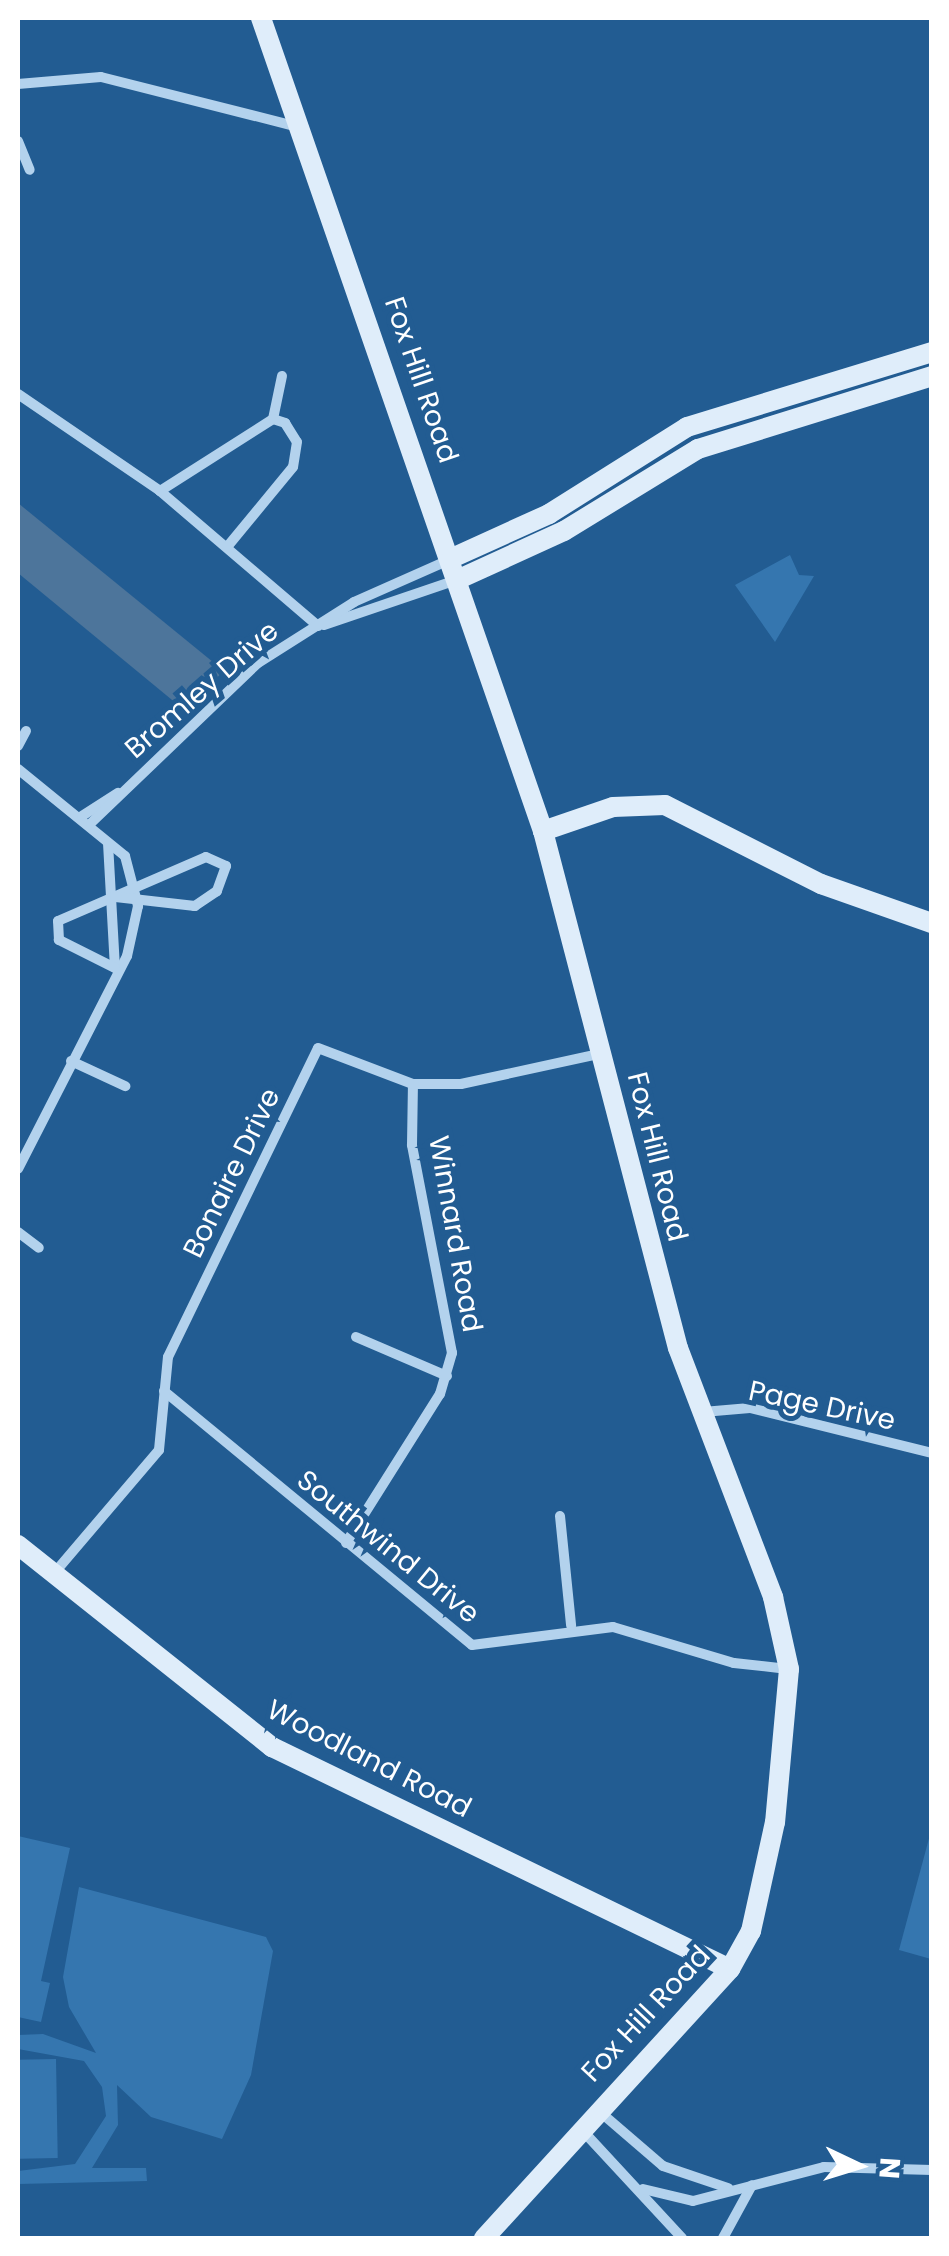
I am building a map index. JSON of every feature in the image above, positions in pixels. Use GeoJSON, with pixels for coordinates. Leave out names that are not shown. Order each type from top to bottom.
{"type":"FeatureCollection","features":[{"type":"Feature","properties":{"kind":"main road","name":"Fox Hill Road"},"geometry":{"type":"LineString","coordinates":[[261,18],[305,128],[543,831],[702,1412],[773,1597],[788,1669],[765,1890],[730,1969],[578,2126],[484,2238]]}},
{"type":"Feature","properties":{"kind":"main road"},"geometry":{"type":"LineString","coordinates":[[452,558],[549,514],[687,428],[932,352]]}},
{"type":"Feature","properties":{"kind":"main road"},"geometry":{"type":"LineString","coordinates":[[459,579],[537,545],[698,448],[932,376]]}},
{"type":"Feature","properties":{"kind":"main road"},"geometry":{"type":"LineString","coordinates":[[543,831],[614,807],[665,805],[807,878],[932,924]]}},
{"type":"Feature","properties":{"kind":"main road","name":"Woodland Road"},"geometry":{"type":"LineString","coordinates":[[18,1545],[272,1747],[730,1969]]}},
{"type":"Feature","properties":{"kind":"street"},"geometry":{"type":"LineString","coordinates":[[18,84],[102,77],[305,128]]}},
{"type":"Feature","properties":{"kind":"street"},"geometry":{"type":"LineString","coordinates":[[18,141],[30,170]]}},
{"type":"Feature","properties":{"kind":"street"},"geometry":{"type":"LineString","coordinates":[[160,491],[274,420],[282,376]]}},
{"type":"Feature","properties":{"kind":"street"},"geometry":{"type":"LineString","coordinates":[[18,394],[160,491],[318,626]]}},
{"type":"Feature","properties":{"kind":"street"},"geometry":{"type":"LineString","coordinates":[[227,547],[293,467],[297,442],[274,420]]}},
{"type":"Feature","properties":{"kind":"street","name":"Bromley Drive"},"geometry":{"type":"LineString","coordinates":[[86,819],[258,663],[318,626],[452,558]]}},
{"type":"Feature","properties":{"kind":"street","name":"Bromley Drive"},"geometry":{"type":"LineString","coordinates":[[318,626],[459,579]]}},
{"type":"Feature","properties":{"kind":"street"},"geometry":{"type":"LineString","coordinates":[[18,746],[26,732]]}},
{"type":"Feature","properties":{"kind":"street"},"geometry":{"type":"LineString","coordinates":[[18,769],[86,819],[129,863],[138,904],[135,936],[114,968],[18,1169]]}},
{"type":"Feature","properties":{"kind":"street"},"geometry":{"type":"LineString","coordinates":[[108,844],[116,897],[114,968]]}},
{"type":"Feature","properties":{"kind":"street"},"geometry":{"type":"LineString","coordinates":[[114,968],[55,930],[61,919],[206,857],[226,866],[200,904],[138,904],[116,897]]}},
{"type":"Feature","properties":{"kind":"street","name":"Bonaire Drive"},"geometry":{"type":"LineString","coordinates":[[56,1572],[159,1450],[168,1357],[318,1048],[414,1084],[461,1084],[604,1053]]}},
{"type":"Feature","properties":{"kind":"street"},"geometry":{"type":"LineString","coordinates":[[71,1061],[124,1086]]}},
{"type":"Feature","properties":{"kind":"street","name":"Winnard Road"},"geometry":{"type":"LineString","coordinates":[[346,1543],[447,1376],[452,1329],[412,1145],[414,1084]]}},
{"type":"Feature","properties":{"kind":"street"},"geometry":{"type":"LineString","coordinates":[[18,1232],[39,1248]]}},
{"type":"Feature","properties":{"kind":"street"},"geometry":{"type":"LineString","coordinates":[[356,1337],[447,1376]]}},
{"type":"Feature","properties":{"kind":"street","name":"Southwind Drive"},"geometry":{"type":"LineString","coordinates":[[164,1391],[472,1645],[571,1625],[641,1630],[734,1663],[788,1669]]}},
{"type":"Feature","properties":{"kind":"street","name":"Page Drive"},"geometry":{"type":"LineString","coordinates":[[702,1412],[750,1408],[932,1454]]}},
{"type":"Feature","properties":{"kind":"street"},"geometry":{"type":"LineString","coordinates":[[560,1516],[571,1625]]}},
{"type":"Feature","properties":{"kind":"street"},"geometry":{"type":"LineString","coordinates":[[596,2108],[663,2166],[728,2188]]}},
{"type":"Feature","properties":{"kind":"street"},"geometry":{"type":"LineString","coordinates":[[578,2126],[643,2188],[682,2238]]}},
{"type":"Feature","properties":{"kind":"street"},"geometry":{"type":"LineString","coordinates":[[643,2188],[692,2201],[728,2188],[824,2168],[932,2170]]}},
{"type":"Feature","properties":{"kind":"street"},"geometry":{"type":"LineString","coordinates":[[723,2238],[752,2185]]}},
{"type":"Feature","properties":{"kind":"shaded area"},"geometry":{"type":"Polygon","coordinates":[[[18,503],[224,671],[183,709],[18,573],[18,503]]]}},
{"type":"Feature","properties":{"kind":"shaded area"},"geometry":{"type":"Polygon","coordinates":[[[790,555],[799,575],[814,576],[775,642],[735,585],[790,555]]]}},
{"type":"Feature","properties":{"kind":"shaded area"},"geometry":{"type":"Polygon","coordinates":[[[931,1831],[932,1959],[899,1950],[931,1831]]]}},
{"type":"Feature","properties":{"kind":"shaded area"},"geometry":{"type":"Polygon","coordinates":[[[18,1836],[70,1848],[41,1981],[50,1983],[41,2022],[18,2017],[18,1836]]]}},
{"type":"Feature","properties":{"kind":"shaded area"},"geometry":{"type":"Polygon","coordinates":[[[79,1887],[266,1937],[273,1951],[251,2075],[222,2139],[151,2117],[117,2085],[118,2125],[92,2168],[146,2168],[147,2181],[18,2184],[18,2171],[75,2164],[106,2116],[102,2087],[84,2061],[18,2049],[18,2035],[43,2034],[96,2053],[69,2007],[63,1977],[79,1887]]]}},
{"type":"Feature","properties":{"kind":"shaded area"},"geometry":{"type":"Polygon","coordinates":[[[56,2059],[58,2158],[20,2159],[18,2060],[56,2059]]]}}]}
